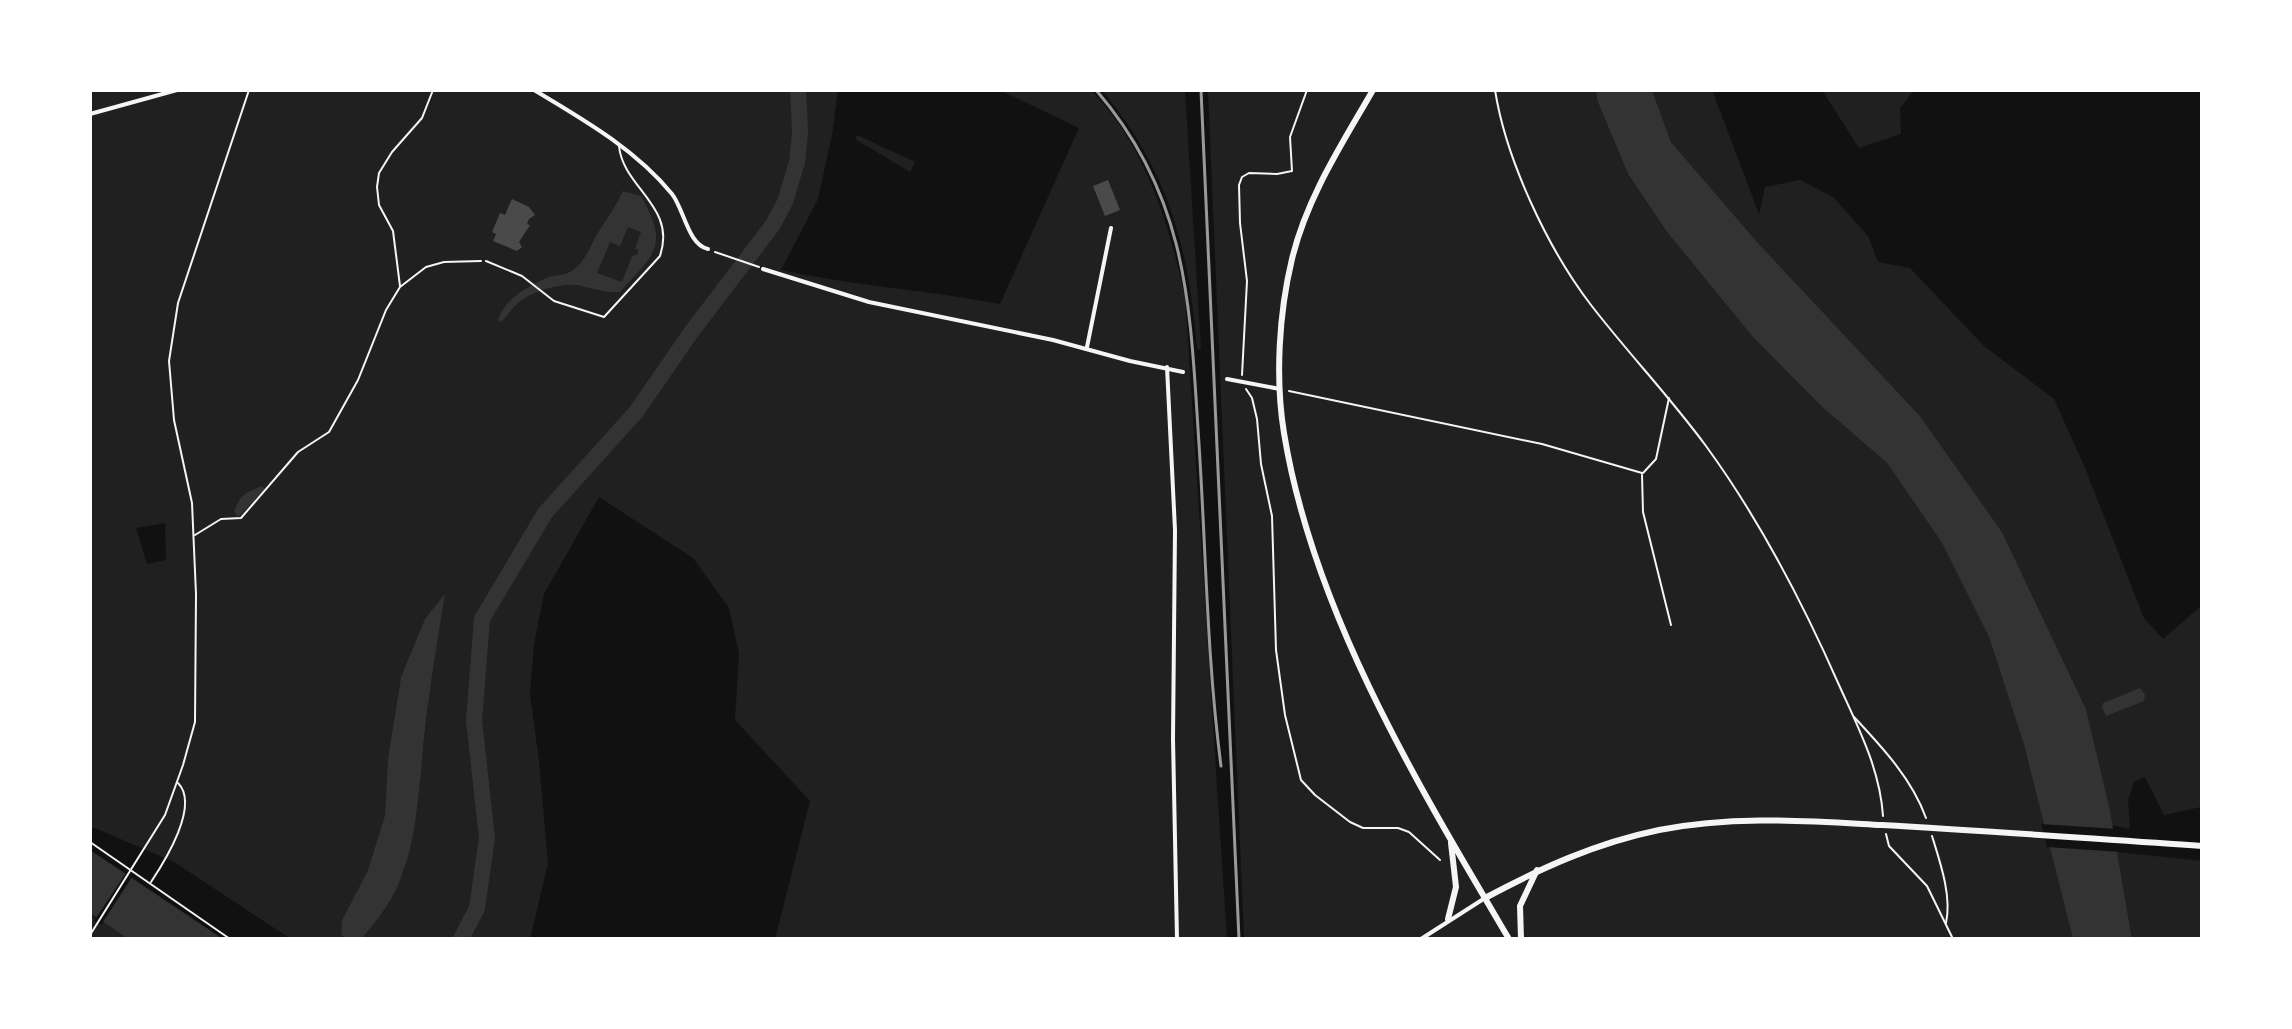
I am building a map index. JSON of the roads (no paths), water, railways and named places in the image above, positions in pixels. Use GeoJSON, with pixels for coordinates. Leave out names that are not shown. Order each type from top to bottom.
{"type":"FeatureCollection","features":[{"type":"Feature","properties":{"kind":"main road"},"geometry":{"type":"LineString","coordinates":[[1373,90],[1322,180],[1293,255],[1285,297],[1280,389],[1284,432],[1293,479],[1325,580],[1368,682],[1509,939]]}},
{"type":"Feature","properties":{"kind":"main road"},"geometry":{"type":"LineString","coordinates":[[1485,898],[1574,854],[1619,839],[1708,822],[1789,820],[2202,846]]}},
{"type":"Feature","properties":{"kind":"main road"},"geometry":{"type":"LineString","coordinates":[[1448,919],[1456,887],[1450,836]]}},
{"type":"Feature","properties":{"kind":"main road"},"geometry":{"type":"LineString","coordinates":[[1521,939],[1520,906],[1537,870]]}},
{"type":"Feature","properties":{"kind":"street"},"geometry":{"type":"LineString","coordinates":[[90,114],[177,90]]}},
{"type":"Feature","properties":{"kind":"street"},"geometry":{"type":"LineString","coordinates":[[534,90],[642,162],[674,197],[697,242],[708,249]]}},
{"type":"Feature","properties":{"kind":"street"},"geometry":{"type":"LineString","coordinates":[[1087,348],[1111,228]]}},
{"type":"Feature","properties":{"kind":"street"},"geometry":{"type":"LineString","coordinates":[[763,269],[869,302],[1087,348],[1183,372]]}},
{"type":"Feature","properties":{"kind":"street"},"geometry":{"type":"LineString","coordinates":[[1167,367],[1175,530],[1173,739],[1177,939]]}},
{"type":"Feature","properties":{"kind":"street"},"geometry":{"type":"LineString","coordinates":[[1227,379],[1280,389]]}},
{"type":"Feature","properties":{"kind":"street"},"geometry":{"type":"LineString","coordinates":[[1421,939],[1485,898]]}},
{"type":"Feature","properties":{"kind":"lane"},"geometry":{"type":"LineString","coordinates":[[486,261],[522,276],[554,301],[604,317],[660,256],[664,231],[650,200],[620,162],[619,144]]}},
{"type":"Feature","properties":{"kind":"waterway"},"geometry":{"type":"LineString","coordinates":[[461,939],[477,908],[487,838],[474,720],[482,619],[545,513],[636,412],[692,331],[772,226],[785,202],[797,162],[800,132],[798,90]]}},
{"type":"Feature","properties":{"kind":"railway"},"geometry":{"type":"LineString","coordinates":[[1096,90],[1127,131],[1150,172],[1168,215],[1179,258],[1192,347],[1210,646],[1221,766]]}},
{"type":"Feature","properties":{"kind":"railway"},"geometry":{"type":"LineString","coordinates":[[1201,90],[1239,939]]}}]}
